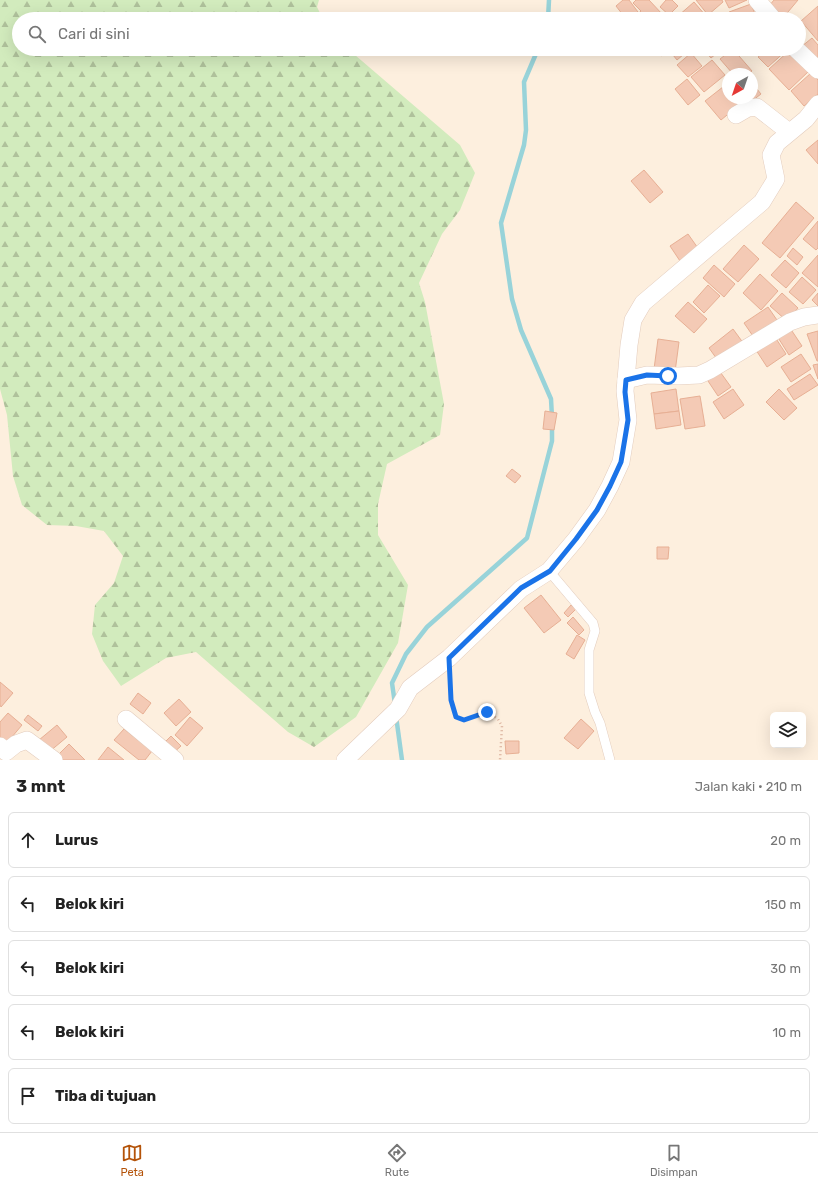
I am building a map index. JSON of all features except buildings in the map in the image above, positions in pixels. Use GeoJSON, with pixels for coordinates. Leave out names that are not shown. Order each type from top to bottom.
{"type":"FeatureCollection","features":[{"type":"Feature","properties":{"kind":"street"},"geometry":{"type":"LineString","coordinates":[[757,0],[767,12]]}},
{"type":"Feature","properties":{"kind":"street"},"geometry":{"type":"LineString","coordinates":[[803,56],[818,70]]}},
{"type":"Feature","properties":{"kind":"street"},"geometry":{"type":"LineString","coordinates":[[345,760],[398,709],[410,688],[449,658],[521,588],[550,571],[597,510],[621,462],[628,420],[625,392],[629,345],[633,320],[643,303],[762,202],[776,179],[771,155],[777,143],[806,119],[818,104]]}},
{"type":"Feature","properties":{"kind":"street"},"geometry":{"type":"LineString","coordinates":[[736,115],[748,108],[757,107],[789,132]]}},
{"type":"Feature","properties":{"kind":"street"},"geometry":{"type":"LineString","coordinates":[[626,380],[647,375],[699,375],[710,370],[790,322],[804,317],[818,315]]}},
{"type":"Feature","properties":{"kind":"street"},"geometry":{"type":"LineString","coordinates":[[126,718],[174,760]]}},
{"type":"Feature","properties":{"kind":"street"},"geometry":{"type":"LineString","coordinates":[[0,746],[6,752],[16,744],[27,740],[54,760]]}},
{"type":"Feature","properties":{"kind":"lane"},"geometry":{"type":"LineString","coordinates":[[550,571],[593,623],[595,631],[589,650],[589,693],[594,712],[600,723],[609,757]]}},
{"type":"Feature","properties":{"kind":"path"},"geometry":{"type":"LineString","coordinates":[[449,658],[451,700],[456,717],[464,720],[487,712],[498,719],[502,726],[500,760]]}},
{"type":"Feature","properties":{"kind":"green space"},"geometry":{"type":"Polygon","coordinates":[[[0,0],[319,0],[317,7],[320,12],[12,12],[12,56],[356,56],[460,145],[475,173],[460,210],[442,234],[419,283],[425,302],[444,404],[440,435],[387,464],[378,504],[378,535],[408,585],[398,643],[356,717],[314,747],[288,732],[196,652],[166,658],[121,686],[103,661],[92,634],[95,605],[114,583],[123,556],[104,531],[76,526],[47,525],[22,505],[13,476],[7,415],[0,389],[0,0]]]}},
{"type":"Feature","properties":{"kind":"waterway"},"geometry":{"type":"LineString","coordinates":[[548,12],[549,0]]}},
{"type":"Feature","properties":{"kind":"waterway"},"geometry":{"type":"LineString","coordinates":[[535,56],[524,82],[526,130],[524,145],[501,223],[512,299],[521,330],[551,399],[552,417]]}},
{"type":"Feature","properties":{"kind":"waterway"},"geometry":{"type":"LineString","coordinates":[[395,704],[392,683],[406,654],[427,627],[527,538],[552,441],[552,424]]}},
{"type":"Feature","properties":{"kind":"waterway"},"geometry":{"type":"LineString","coordinates":[[396,716],[402,760]]}},
{"type":"Feature","properties":{"kind":"route"},"geometry":{"type":"LineString","coordinates":[[487,712],[464,720],[456,717],[451,700],[449,658],[521,588],[550,571],[556,561],[576,539],[597,510],[621,462],[628,420],[625,392],[626,380],[647,375],[668,376]]}}]}
